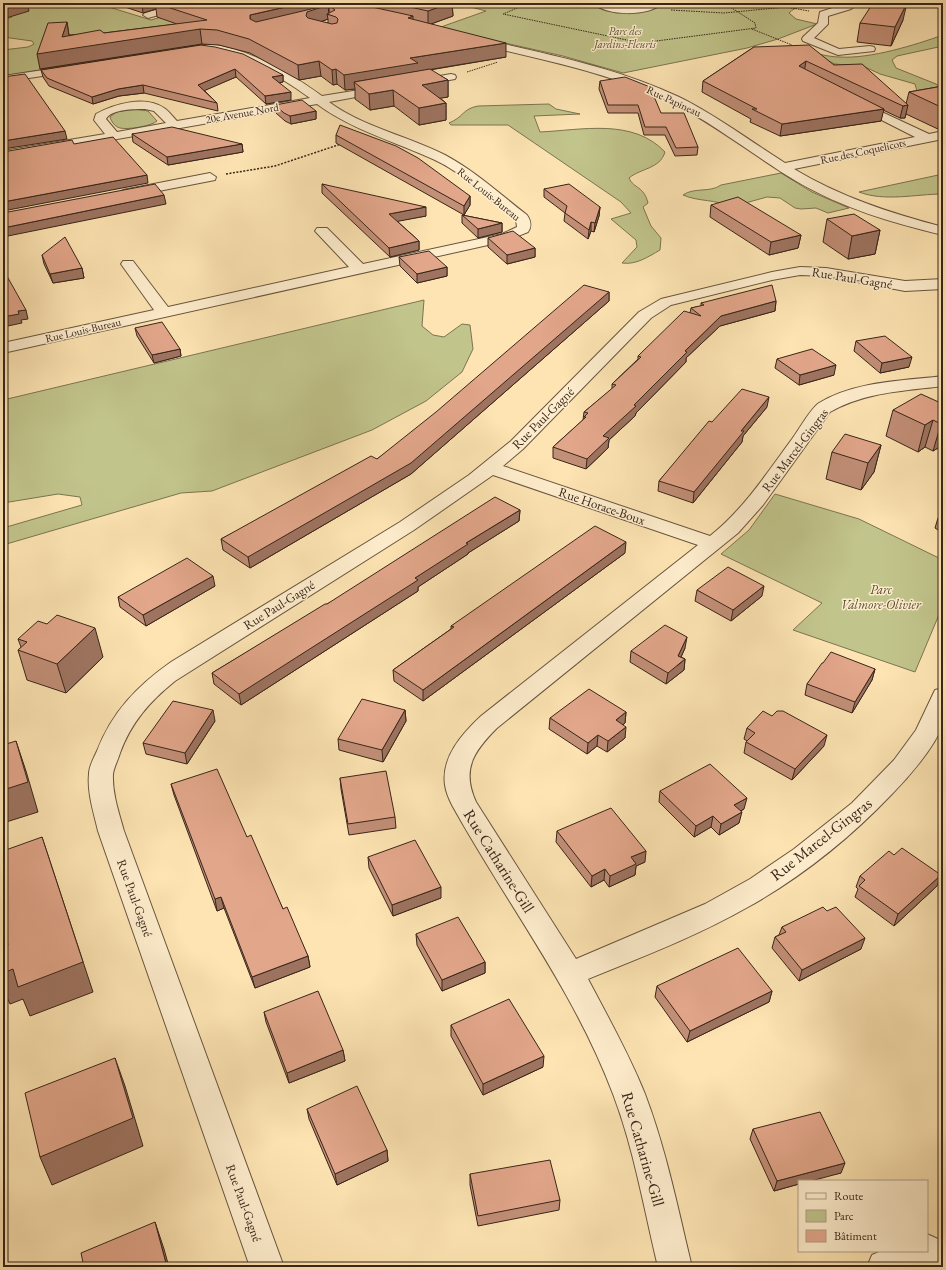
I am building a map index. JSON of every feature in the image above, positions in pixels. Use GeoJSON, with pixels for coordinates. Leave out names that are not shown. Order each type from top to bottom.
{"type":"FeatureCollection","features":[{"type":"Feature","properties":{"kind":"street"},"geometry":{"type":"LineString","coordinates":[[148,15],[188,4],[185,3]]}},
{"type":"Feature","properties":{"kind":"street"},"geometry":{"type":"LineString","coordinates":[[598,3],[610,8],[632,10],[649,8],[658,3]]}},
{"type":"Feature","properties":{"kind":"street"},"geometry":{"type":"LineString","coordinates":[[854,3],[848,7],[823,14],[823,24],[807,39],[838,52],[870,49]]}},
{"type":"Feature","properties":{"kind":"street","name":"Rue Papineau"},"geometry":{"type":"LineString","coordinates":[[470,39],[613,75],[675,100],[712,120],[820,190],[885,216],[943,231]]}},
{"type":"Feature","properties":{"kind":"street","name":"Rue Louis-Bureau"},"geometry":{"type":"LineString","coordinates":[[3,348],[506,237],[522,229],[524,224],[522,218],[451,164],[430,152],[374,131],[335,112],[285,76],[232,50],[211,47],[180,52]]}},
{"type":"Feature","properties":{"kind":"street"},"geometry":{"type":"LineString","coordinates":[[3,79],[82,67]]}},
{"type":"Feature","properties":{"kind":"street","name":"20e Avenue Nord"},"geometry":{"type":"LineString","coordinates":[[3,154],[451,77]]}},
{"type":"Feature","properties":{"kind":"street"},"geometry":{"type":"LineString","coordinates":[[844,98],[927,138]]}},
{"type":"Feature","properties":{"kind":"street"},"geometry":{"type":"LineString","coordinates":[[113,135],[100,120],[100,116],[125,107],[138,106],[158,109],[174,125]]}},
{"type":"Feature","properties":{"kind":"street","name":"Rue des Coquelicots"},"geometry":{"type":"LineString","coordinates":[[784,167],[943,135]]}},
{"type":"Feature","properties":{"kind":"street"},"geometry":{"type":"LineString","coordinates":[[118,195],[210,177]]}},
{"type":"Feature","properties":{"kind":"street"},"geometry":{"type":"LineString","coordinates":[[322,231],[359,269]]}},
{"type":"Feature","properties":{"kind":"street"},"geometry":{"type":"LineString","coordinates":[[128,264],[164,312]]}},
{"type":"Feature","properties":{"kind":"street","name":"Rue Paul-Gagné"},"geometry":{"type":"LineString","coordinates":[[267,1267],[111,831],[104,799],[101,772],[122,720],[136,701],[157,682],[406,526],[491,468],[544,418],[645,315],[666,302],[764,278],[800,271],[826,272],[905,286],[943,284]]}},
{"type":"Feature","properties":{"kind":"street","name":"Rue Marcel-Gingras"},"geometry":{"type":"LineString","coordinates":[[713,544],[745,514],[824,408],[833,402],[856,394],[943,382]]}},
{"type":"Feature","properties":{"kind":"street","name":"Rue Horace-Boux"},"geometry":{"type":"LineString","coordinates":[[491,468],[713,544]]}},
{"type":"Feature","properties":{"kind":"street","name":"Rue Catharine-Gill"},"geometry":{"type":"LineString","coordinates":[[675,1267],[644,1141],[629,1094],[610,1050],[570,974],[465,805],[457,785],[463,751],[489,722],[713,544]]}},
{"type":"Feature","properties":{"kind":"street","name":"Rue Marcel-Gingras"},"geometry":{"type":"LineString","coordinates":[[570,974],[729,904],[797,862],[866,805],[891,781],[920,744],[931,726],[943,696]]}},
{"type":"Feature","properties":{"kind":"street"},"geometry":{"type":"LineString","coordinates":[[928,1250],[943,1243]]}},
{"type":"Feature","properties":{"kind":"street"},"geometry":{"type":"LineString","coordinates":[[884,1267],[911,1259],[925,1252]]}},
{"type":"Feature","properties":{"kind":"path"},"geometry":{"type":"LineString","coordinates":[[529,3],[503,14],[642,43],[756,28],[755,23],[724,3]]}},
{"type":"Feature","properties":{"kind":"path"},"geometry":{"type":"LineString","coordinates":[[668,10],[716,13],[738,12],[762,7],[798,8]]}},
{"type":"Feature","properties":{"kind":"path"},"geometry":{"type":"LineString","coordinates":[[451,77],[507,59],[523,52]]}},
{"type":"Feature","properties":{"kind":"path"},"geometry":{"type":"LineString","coordinates":[[210,177],[275,166],[374,131]]}},
{"type":"Feature","properties":{"kind":"green space"},"geometry":{"type":"Polygon","coordinates":[[[3,3],[96,3],[151,20],[210,3],[236,38],[3,76],[3,50],[28,47],[34,44],[32,41],[3,37],[3,20],[12,17],[3,3]]]}},
{"type":"Feature","properties":{"kind":"green space","name":"Parc des Jardins-Fleuris"},"geometry":{"type":"Polygon","coordinates":[[[474,3],[843,3],[830,5],[807,5],[794,9],[789,13],[796,19],[817,24],[778,39],[747,48],[623,73],[563,56],[438,28],[486,11],[467,6],[474,3]]]}},
{"type":"Feature","properties":{"kind":"green space"},"geometry":{"type":"Polygon","coordinates":[[[943,35],[943,46],[897,56],[892,60],[896,68],[940,87],[919,98],[915,84],[880,74],[865,67],[835,64],[803,50],[835,57],[865,56],[906,47],[943,35]]]}},
{"type":"Feature","properties":{"kind":"green space"},"geometry":{"type":"Polygon","coordinates":[[[549,104],[556,109],[580,114],[534,116],[540,132],[590,128],[622,130],[638,134],[652,141],[665,152],[663,158],[655,165],[629,178],[646,197],[648,203],[643,207],[651,226],[661,238],[660,250],[637,262],[622,263],[637,247],[636,240],[611,219],[631,213],[621,202],[508,125],[451,125],[449,123],[454,121],[469,109],[478,106],[549,104]]]}},
{"type":"Feature","properties":{"kind":"green space"},"geometry":{"type":"Polygon","coordinates":[[[136,109],[148,111],[157,121],[145,126],[120,128],[114,124],[110,117],[116,112],[136,109]]]}},
{"type":"Feature","properties":{"kind":"green space"},"geometry":{"type":"Polygon","coordinates":[[[781,173],[812,192],[849,208],[828,213],[816,208],[795,208],[780,198],[767,197],[731,207],[725,204],[695,199],[683,195],[692,191],[712,189],[721,185],[781,173]]]}},
{"type":"Feature","properties":{"kind":"green space"},"geometry":{"type":"Polygon","coordinates":[[[943,174],[943,194],[879,197],[859,192],[943,174]]]}},
{"type":"Feature","properties":{"kind":"green space"},"geometry":{"type":"Polygon","coordinates":[[[424,300],[422,326],[433,335],[444,337],[462,324],[470,325],[473,349],[462,372],[426,401],[372,430],[212,491],[181,493],[3,545],[3,528],[82,505],[80,497],[58,494],[3,503],[3,400],[424,300]]]}},
{"type":"Feature","properties":{"kind":"green space","name":"Parc Valmore-Olivier"},"geometry":{"type":"Polygon","coordinates":[[[775,494],[859,519],[943,560],[943,605],[915,672],[793,630],[822,603],[721,554],[749,530],[775,494]]]}},
{"type":"Feature","properties":{"kind":"building"},"geometry":{"type":"Polygon","coordinates":[[[155,3],[303,3],[250,15],[250,19],[256,22],[328,5],[307,12],[306,16],[308,18],[332,24],[337,23],[338,19],[327,14],[335,10],[329,5],[336,3],[354,3],[413,16],[408,18],[506,43],[410,58],[418,63],[344,75],[336,69],[332,70],[319,61],[298,65],[249,39],[217,30],[200,29],[37,54],[48,23],[67,22],[62,37],[100,30],[104,33],[207,20],[155,3]]]}},
{"type":"Feature","properties":{"kind":"building"},"geometry":{"type":"Polygon","coordinates":[[[392,3],[450,3],[428,11],[392,3]]]}},
{"type":"Feature","properties":{"kind":"building"},"geometry":{"type":"Polygon","coordinates":[[[873,3],[907,3],[895,27],[860,23],[873,3]]]}},
{"type":"Feature","properties":{"kind":"building"},"geometry":{"type":"Polygon","coordinates":[[[201,45],[243,54],[270,68],[283,75],[272,77],[291,92],[265,96],[235,69],[198,85],[217,103],[143,85],[118,89],[92,97],[47,78],[41,70],[201,45]]]}},
{"type":"Feature","properties":{"kind":"building"},"geometry":{"type":"Polygon","coordinates":[[[809,45],[834,65],[862,64],[908,105],[903,106],[806,61],[799,66],[884,109],[782,124],[752,109],[757,109],[703,81],[754,47],[809,45]]]}},
{"type":"Feature","properties":{"kind":"building"},"geometry":{"type":"Polygon","coordinates":[[[430,69],[448,80],[422,85],[446,103],[419,108],[393,90],[369,94],[354,82],[430,69]]]}},
{"type":"Feature","properties":{"kind":"building"},"geometry":{"type":"Polygon","coordinates":[[[25,74],[65,131],[3,141],[3,77],[25,74]]]}},
{"type":"Feature","properties":{"kind":"building"},"geometry":{"type":"Polygon","coordinates":[[[625,77],[650,87],[661,113],[684,113],[698,147],[676,148],[666,127],[645,127],[638,105],[608,105],[600,81],[625,77]]]}},
{"type":"Feature","properties":{"kind":"building"},"geometry":{"type":"Polygon","coordinates":[[[943,86],[943,108],[909,92],[943,86]]]}},
{"type":"Feature","properties":{"kind":"building"},"geometry":{"type":"Polygon","coordinates":[[[302,100],[316,111],[290,116],[275,105],[302,100]]]}},
{"type":"Feature","properties":{"kind":"building"},"geometry":{"type":"Polygon","coordinates":[[[340,125],[396,146],[418,158],[470,196],[464,206],[336,135],[340,125]]]}},
{"type":"Feature","properties":{"kind":"building"},"geometry":{"type":"Polygon","coordinates":[[[172,127],[242,144],[167,157],[132,134],[172,127]]]}},
{"type":"Feature","properties":{"kind":"building"},"geometry":{"type":"Polygon","coordinates":[[[113,137],[147,175],[3,202],[3,152],[72,140],[74,144],[113,137]]]}},
{"type":"Feature","properties":{"kind":"building"},"geometry":{"type":"Polygon","coordinates":[[[155,184],[164,195],[3,228],[3,213],[155,184]]]}},
{"type":"Feature","properties":{"kind":"building"},"geometry":{"type":"Polygon","coordinates":[[[322,184],[426,207],[389,214],[419,241],[389,248],[322,184]]]}},
{"type":"Feature","properties":{"kind":"building"},"geometry":{"type":"Polygon","coordinates":[[[569,184],[600,207],[595,223],[591,222],[589,230],[565,213],[567,206],[544,189],[569,184]]]}},
{"type":"Feature","properties":{"kind":"building"},"geometry":{"type":"Polygon","coordinates":[[[738,197],[801,235],[771,242],[711,205],[738,197]]]}},
{"type":"Feature","properties":{"kind":"building"},"geometry":{"type":"Polygon","coordinates":[[[854,214],[880,230],[852,236],[827,219],[854,214]]]}},
{"type":"Feature","properties":{"kind":"building"},"geometry":{"type":"Polygon","coordinates":[[[462,215],[502,223],[478,229],[462,215]]]}},
{"type":"Feature","properties":{"kind":"building"},"geometry":{"type":"Polygon","coordinates":[[[513,231],[535,248],[507,255],[488,238],[513,231]]]}},
{"type":"Feature","properties":{"kind":"building"},"geometry":{"type":"Polygon","coordinates":[[[65,237],[82,268],[50,274],[42,255],[65,237]]]}},
{"type":"Feature","properties":{"kind":"building"},"geometry":{"type":"Polygon","coordinates":[[[429,251],[447,267],[417,274],[399,257],[429,251]]]}},
{"type":"Feature","properties":{"kind":"building"},"geometry":{"type":"Polygon","coordinates":[[[3,269],[26,310],[18,311],[19,314],[3,317],[3,269]]]}},
{"type":"Feature","properties":{"kind":"building"},"geometry":{"type":"Polygon","coordinates":[[[584,285],[609,292],[411,463],[248,557],[221,539],[371,456],[377,459],[436,412],[584,285]]]}},
{"type":"Feature","properties":{"kind":"building"},"geometry":{"type":"Polygon","coordinates":[[[772,285],[776,301],[721,316],[685,351],[687,352],[634,405],[636,406],[603,436],[609,438],[587,459],[553,447],[586,417],[584,417],[588,413],[584,412],[616,385],[612,384],[641,357],[638,356],[684,311],[701,316],[691,308],[704,305],[701,303],[772,285]]]}},
{"type":"Feature","properties":{"kind":"building"},"geometry":{"type":"Polygon","coordinates":[[[162,322],[180,349],[152,355],[135,328],[162,322]]]}},
{"type":"Feature","properties":{"kind":"building"},"geometry":{"type":"Polygon","coordinates":[[[885,336],[912,357],[882,363],[856,341],[885,336]]]}},
{"type":"Feature","properties":{"kind":"building"},"geometry":{"type":"Polygon","coordinates":[[[812,349],[836,365],[800,375],[777,359],[812,349]]]}},
{"type":"Feature","properties":{"kind":"building"},"geometry":{"type":"Polygon","coordinates":[[[742,389],[769,397],[741,431],[744,431],[694,492],[659,481],[709,421],[712,422],[742,389]]]}},
{"type":"Feature","properties":{"kind":"building"},"geometry":{"type":"Polygon","coordinates":[[[921,394],[943,404],[943,423],[941,424],[933,420],[925,425],[893,410],[921,394]]]}},
{"type":"Feature","properties":{"kind":"building"},"geometry":{"type":"Polygon","coordinates":[[[845,434],[881,445],[868,463],[832,452],[845,434]]]}},
{"type":"Feature","properties":{"kind":"building"},"geometry":{"type":"Polygon","coordinates":[[[495,497],[520,510],[466,543],[468,544],[415,578],[418,580],[239,694],[212,673],[327,604],[495,497]]]}},
{"type":"Feature","properties":{"kind":"building"},"geometry":{"type":"Polygon","coordinates":[[[943,515],[943,521],[938,518],[943,515]]]}},
{"type":"Feature","properties":{"kind":"building"},"geometry":{"type":"Polygon","coordinates":[[[595,526],[626,542],[423,690],[393,670],[454,627],[451,626],[595,526]]]}},
{"type":"Feature","properties":{"kind":"building"},"geometry":{"type":"Polygon","coordinates":[[[187,558],[213,576],[143,615],[118,597],[187,558]]]}},
{"type":"Feature","properties":{"kind":"building"},"geometry":{"type":"Polygon","coordinates":[[[728,567],[764,586],[733,610],[697,590],[728,567]]]}},
{"type":"Feature","properties":{"kind":"building"},"geometry":{"type":"Polygon","coordinates":[[[57,615],[95,628],[57,664],[18,650],[27,642],[18,639],[38,621],[47,624],[57,615]]]}},
{"type":"Feature","properties":{"kind":"building"},"geometry":{"type":"Polygon","coordinates":[[[665,625],[687,637],[678,656],[685,659],[668,673],[631,651],[665,625]]]}},
{"type":"Feature","properties":{"kind":"building"},"geometry":{"type":"Polygon","coordinates":[[[831,652],[875,669],[855,702],[807,684],[831,652]]]}},
{"type":"Feature","properties":{"kind":"building"},"geometry":{"type":"Polygon","coordinates":[[[589,689],[626,712],[616,720],[626,727],[608,741],[598,735],[588,743],[550,718],[589,689]]]}},
{"type":"Feature","properties":{"kind":"building"},"geometry":{"type":"Polygon","coordinates":[[[362,699],[405,710],[382,750],[338,739],[362,699]]]}},
{"type":"Feature","properties":{"kind":"building"},"geometry":{"type":"Polygon","coordinates":[[[173,701],[213,710],[185,753],[143,743],[173,701]]]}},
{"type":"Feature","properties":{"kind":"building"},"geometry":{"type":"Polygon","coordinates":[[[763,711],[772,716],[777,711],[783,711],[827,735],[795,769],[746,742],[755,733],[747,728],[763,711]]]}},
{"type":"Feature","properties":{"kind":"building"},"geometry":{"type":"Polygon","coordinates":[[[16,741],[28,782],[3,790],[3,745],[16,741]]]}},
{"type":"Feature","properties":{"kind":"building"},"geometry":{"type":"Polygon","coordinates":[[[710,764],[747,798],[734,805],[742,812],[721,824],[713,816],[696,826],[660,791],[710,764]]]}},
{"type":"Feature","properties":{"kind":"building"},"geometry":{"type":"Polygon","coordinates":[[[217,769],[247,837],[251,835],[283,909],[287,907],[308,956],[252,977],[221,897],[215,899],[171,784],[217,769]]]}},
{"type":"Feature","properties":{"kind":"building"},"geometry":{"type":"Polygon","coordinates":[[[386,771],[395,817],[348,824],[340,778],[386,771]]]}},
{"type":"Feature","properties":{"kind":"building"},"geometry":{"type":"Polygon","coordinates":[[[611,808],[646,851],[631,857],[636,864],[610,876],[605,869],[592,876],[557,831],[611,808]]]}},
{"type":"Feature","properties":{"kind":"building"},"geometry":{"type":"Polygon","coordinates":[[[42,837],[83,962],[18,987],[13,969],[3,973],[3,947],[8,945],[3,922],[3,851],[42,837]]]}},
{"type":"Feature","properties":{"kind":"building"},"geometry":{"type":"Polygon","coordinates":[[[415,840],[441,887],[392,905],[368,857],[415,840]]]}},
{"type":"Feature","properties":{"kind":"building"},"geometry":{"type":"Polygon","coordinates":[[[902,848],[941,875],[898,914],[859,886],[865,880],[860,876],[889,851],[894,855],[902,848]]]}},
{"type":"Feature","properties":{"kind":"building"},"geometry":{"type":"Polygon","coordinates":[[[823,907],[827,911],[836,907],[865,938],[802,970],[775,937],[786,932],[782,927],[823,907]]]}},
{"type":"Feature","properties":{"kind":"building"},"geometry":{"type":"Polygon","coordinates":[[[458,917],[485,962],[442,980],[416,934],[458,917]]]}},
{"type":"Feature","properties":{"kind":"building"},"geometry":{"type":"Polygon","coordinates":[[[738,948],[772,991],[690,1031],[657,986],[738,948]]]}},
{"type":"Feature","properties":{"kind":"building"},"geometry":{"type":"Polygon","coordinates":[[[318,991],[343,1050],[287,1073],[264,1012],[318,991]]]}},
{"type":"Feature","properties":{"kind":"building"},"geometry":{"type":"Polygon","coordinates":[[[509,999],[544,1056],[483,1084],[451,1025],[509,999]]]}},
{"type":"Feature","properties":{"kind":"building"},"geometry":{"type":"Polygon","coordinates":[[[115,1058],[133,1118],[40,1157],[25,1093],[115,1058]]]}},
{"type":"Feature","properties":{"kind":"building"},"geometry":{"type":"Polygon","coordinates":[[[357,1086],[387,1150],[335,1174],[307,1109],[357,1086]]]}},
{"type":"Feature","properties":{"kind":"building"},"geometry":{"type":"Polygon","coordinates":[[[820,1112],[845,1163],[777,1181],[753,1129],[820,1112]]]}},
{"type":"Feature","properties":{"kind":"building"},"geometry":{"type":"Polygon","coordinates":[[[550,1160],[560,1200],[478,1216],[470,1174],[550,1160]]]}},
{"type":"Feature","properties":{"kind":"building"},"geometry":{"type":"Polygon","coordinates":[[[155,1222],[167,1267],[84,1267],[81,1253],[155,1222]]]}}]}
